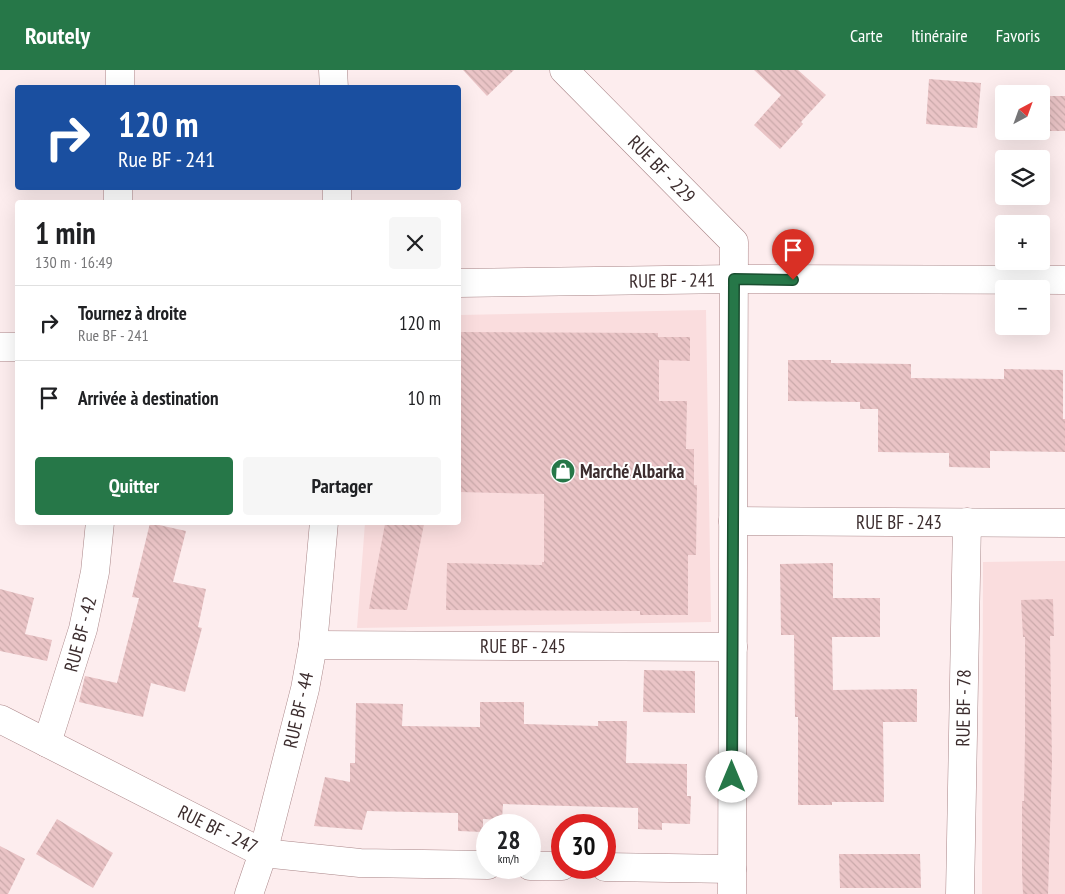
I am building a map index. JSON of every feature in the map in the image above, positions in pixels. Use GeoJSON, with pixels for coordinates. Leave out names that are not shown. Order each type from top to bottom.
{"type":"FeatureCollection","features":[{"type":"Feature","properties":{"kind":"street"},"geometry":{"type":"LineString","coordinates":[[120,70],[120,85]]}},
{"type":"Feature","properties":{"kind":"street"},"geometry":{"type":"LineString","coordinates":[[333,70],[334,85]]}},
{"type":"Feature","properties":{"kind":"street","name":"RUE BF - 229"},"geometry":{"type":"LineString","coordinates":[[564,70],[734,242],[732,882]]}},
{"type":"Feature","properties":{"kind":"street","name":"RUE BF - 241"},"geometry":{"type":"LineString","coordinates":[[461,283],[734,279],[1065,280]]}},
{"type":"Feature","properties":{"kind":"street"},"geometry":{"type":"LineString","coordinates":[[0,347],[15,347]]}},
{"type":"Feature","properties":{"kind":"street","name":"RUE BF - 243"},"geometry":{"type":"LineString","coordinates":[[733,521],[1065,523]]}},
{"type":"Feature","properties":{"kind":"street","name":"RUE BF - 78"},"geometry":{"type":"LineString","coordinates":[[960,894],[967,522]]}},
{"type":"Feature","properties":{"kind":"street","name":"RUE BF - 42"},"geometry":{"type":"LineString","coordinates":[[47,743],[83,629],[95,572],[100,525]]}},
{"type":"Feature","properties":{"kind":"street","name":"RUE BF - 44"},"geometry":{"type":"LineString","coordinates":[[249,894],[263,852],[304,689],[313,645],[324,525]]}},
{"type":"Feature","properties":{"kind":"street","name":"RUE BF - 245"},"geometry":{"type":"LineString","coordinates":[[313,645],[732,647]]}},
{"type":"Feature","properties":{"kind":"street","name":"RUE BF - 247"},"geometry":{"type":"LineString","coordinates":[[0,718],[263,852],[360,863],[476,865]]}},
{"type":"Feature","properties":{"kind":"street"},"geometry":{"type":"LineString","coordinates":[[616,868],[732,882]]}},
{"type":"Feature","properties":{"kind":"shaded area"},"geometry":{"type":"Polygon","coordinates":[[[706,310],[711,622],[357,628],[365,525],[461,525],[461,315],[706,310]]]}},
{"type":"Feature","properties":{"kind":"shaded area"},"geometry":{"type":"Polygon","coordinates":[[[1065,561],[1065,894],[982,894],[983,562],[1065,561]]]}},
{"type":"Feature","properties":{"kind":"building"},"geometry":{"type":"Polygon","coordinates":[[[463,70],[514,70],[487,96],[463,70]]]}},
{"type":"Feature","properties":{"kind":"building"},"geometry":{"type":"Polygon","coordinates":[[[754,70],[798,70],[826,95],[801,122],[803,124],[780,149],[754,125],[781,95],[754,70]]]}},
{"type":"Feature","properties":{"kind":"building"},"geometry":{"type":"Polygon","coordinates":[[[929,79],[981,83],[977,128],[926,124],[929,79]]]}},
{"type":"Feature","properties":{"kind":"building"},"geometry":{"type":"Polygon","coordinates":[[[1050,96],[1065,96],[1065,131],[1050,131],[1050,96]]]}},
{"type":"Feature","properties":{"kind":"building"},"geometry":{"type":"Polygon","coordinates":[[[461,332],[658,333],[658,337],[690,337],[690,361],[659,360],[659,401],[687,401],[686,449],[694,449],[694,485],[697,485],[696,555],[688,555],[688,615],[640,615],[640,611],[446,610],[447,563],[542,565],[542,562],[544,562],[544,494],[461,492],[461,332]]]}},
{"type":"Feature","properties":{"kind":"building"},"geometry":{"type":"Polygon","coordinates":[[[788,360],[831,360],[831,363],[911,364],[911,378],[1004,379],[1004,369],[1063,370],[1065,452],[990,451],[990,468],[949,467],[949,453],[878,452],[878,409],[860,409],[860,402],[788,401],[788,360]]]}},
{"type":"Feature","properties":{"kind":"building"},"geometry":{"type":"Polygon","coordinates":[[[150,525],[159,525],[186,531],[173,582],[206,589],[198,627],[202,628],[185,692],[151,683],[143,717],[79,702],[85,676],[117,683],[139,598],[132,597],[150,525]]]}},
{"type":"Feature","properties":{"kind":"building"},"geometry":{"type":"Polygon","coordinates":[[[385,525],[424,525],[407,610],[369,609],[385,525]]]}},
{"type":"Feature","properties":{"kind":"building"},"geometry":{"type":"Polygon","coordinates":[[[833,563],[833,598],[880,598],[880,637],[832,637],[833,690],[917,689],[917,722],[883,722],[884,802],[832,802],[832,805],[798,805],[798,717],[795,717],[794,635],[781,635],[780,564],[833,563]]]}},
{"type":"Feature","properties":{"kind":"building"},"geometry":{"type":"Polygon","coordinates":[[[0,589],[34,598],[25,634],[52,640],[47,661],[0,651],[0,589]]]}},
{"type":"Feature","properties":{"kind":"building"},"geometry":{"type":"Polygon","coordinates":[[[1053,599],[1054,636],[1050,636],[1052,763],[1048,894],[1023,894],[1022,801],[1024,801],[1025,637],[1023,637],[1021,600],[1053,599]]]}},
{"type":"Feature","properties":{"kind":"building"},"geometry":{"type":"Polygon","coordinates":[[[644,670],[695,671],[695,713],[643,712],[644,670]]]}},
{"type":"Feature","properties":{"kind":"building"},"geometry":{"type":"Polygon","coordinates":[[[480,702],[524,702],[524,724],[598,726],[598,721],[627,721],[626,763],[687,764],[687,796],[691,796],[690,824],[662,823],[662,830],[638,829],[638,808],[503,804],[502,814],[476,814],[476,832],[458,831],[458,813],[367,811],[362,830],[314,826],[325,777],[350,782],[350,763],[355,763],[356,703],[403,704],[402,726],[480,727],[480,702]]]}},
{"type":"Feature","properties":{"kind":"building"},"geometry":{"type":"Polygon","coordinates":[[[57,819],[113,853],[93,888],[36,854],[57,819]]]}},
{"type":"Feature","properties":{"kind":"building"},"geometry":{"type":"Polygon","coordinates":[[[0,846],[25,859],[8,894],[0,894],[0,846]]]}},
{"type":"Feature","properties":{"kind":"building"},"geometry":{"type":"Polygon","coordinates":[[[839,854],[920,854],[921,888],[840,888],[839,854]]]}},
{"type":"Feature","properties":{"kind":"place","name":"Marché Albarka"},"geometry":{"type":"Point","coordinates":[563,471]}},
{"type":"Feature","properties":{"kind":"route"},"geometry":{"type":"LineString","coordinates":[[732,777],[734,279],[793,280]]}}]}
